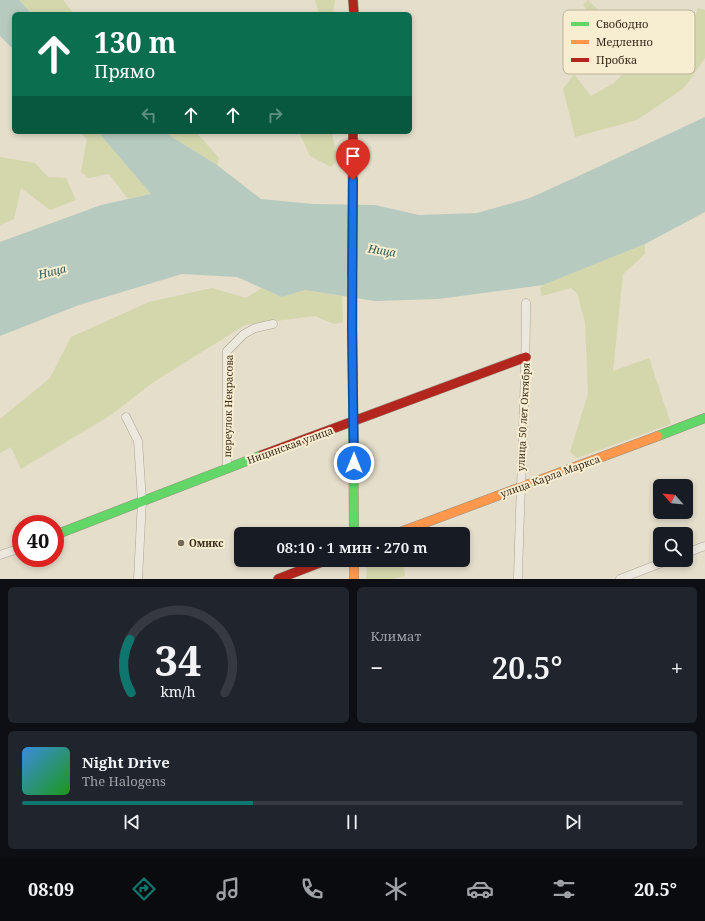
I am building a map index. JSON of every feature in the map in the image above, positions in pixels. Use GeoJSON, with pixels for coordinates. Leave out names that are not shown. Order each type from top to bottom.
{"type":"FeatureCollection","features":[{"type":"Feature","properties":{"kind":"street"},"geometry":{"type":"LineString","coordinates":[[353,0],[354,12]]}},
{"type":"Feature","properties":{"kind":"street"},"geometry":{"type":"LineString","coordinates":[[353,134],[352,328],[354,527]]}},
{"type":"Feature","properties":{"kind":"street","name":"улица 50 лет Октября"},"geometry":{"type":"LineString","coordinates":[[518,579],[520,487],[526,358],[526,303]]}},
{"type":"Feature","properties":{"kind":"street","name":"переулок Некрасова"},"geometry":{"type":"LineString","coordinates":[[227,468],[227,351],[249,331],[273,324]]}},
{"type":"Feature","properties":{"kind":"street","name":"Ницинская улица"},"geometry":{"type":"LineString","coordinates":[[64,531],[227,468],[526,358]]}},
{"type":"Feature","properties":{"kind":"street"},"geometry":{"type":"LineString","coordinates":[[126,417],[138,441],[142,500],[138,579]]}},
{"type":"Feature","properties":{"kind":"street","name":"улица Карла Маркса"},"geometry":{"type":"LineString","coordinates":[[414,527],[705,418]]}},
{"type":"Feature","properties":{"kind":"street"},"geometry":{"type":"LineString","coordinates":[[693,551],[705,546]]}},
{"type":"Feature","properties":{"kind":"street"},"geometry":{"type":"LineString","coordinates":[[0,555],[12,551]]}},
{"type":"Feature","properties":{"kind":"street"},"geometry":{"type":"LineString","coordinates":[[620,579],[653,566]]}},
{"type":"Feature","properties":{"kind":"street"},"geometry":{"type":"LineString","coordinates":[[278,579],[309,567]]}},
{"type":"Feature","properties":{"kind":"street"},"geometry":{"type":"LineString","coordinates":[[354,567],[354,579]]}},
{"type":"Feature","properties":{"kind":"green space"},"geometry":{"type":"Polygon","coordinates":[[[19,0],[63,0],[72,12],[30,12],[19,0]]]}},
{"type":"Feature","properties":{"kind":"green space"},"geometry":{"type":"Polygon","coordinates":[[[315,0],[335,0],[333,12],[318,12],[315,0]]]}},
{"type":"Feature","properties":{"kind":"green space"},"geometry":{"type":"Polygon","coordinates":[[[588,0],[598,10],[587,10],[583,5],[588,0]]]}},
{"type":"Feature","properties":{"kind":"green space"},"geometry":{"type":"Polygon","coordinates":[[[698,8],[705,10],[705,58],[695,72],[695,17],[698,8]]]}},
{"type":"Feature","properties":{"kind":"green space"},"geometry":{"type":"Polygon","coordinates":[[[574,74],[591,96],[614,83],[623,74],[694,74],[684,88],[637,120],[575,137],[563,89],[574,74]]]}},
{"type":"Feature","properties":{"kind":"green space"},"geometry":{"type":"Polygon","coordinates":[[[82,134],[100,134],[151,194],[128,199],[109,174],[89,178],[81,172],[87,139],[82,134]]]}},
{"type":"Feature","properties":{"kind":"green space"},"geometry":{"type":"Polygon","coordinates":[[[167,134],[198,134],[219,158],[217,165],[167,134]]]}},
{"type":"Feature","properties":{"kind":"green space"},"geometry":{"type":"Polygon","coordinates":[[[300,134],[332,134],[337,160],[331,167],[310,156],[300,134]]]}},
{"type":"Feature","properties":{"kind":"green space"},"geometry":{"type":"Polygon","coordinates":[[[0,157],[35,163],[48,177],[66,178],[76,200],[50,210],[21,188],[14,219],[0,225],[0,157]]]}},
{"type":"Feature","properties":{"kind":"green space"},"geometry":{"type":"Polygon","coordinates":[[[645,244],[645,254],[623,274],[613,371],[649,358],[671,424],[577,458],[570,452],[588,394],[585,322],[577,293],[571,288],[542,296],[540,288],[543,285],[645,244]]]}},
{"type":"Feature","properties":{"kind":"green space"},"geometry":{"type":"Polygon","coordinates":[[[212,288],[246,298],[262,288],[282,297],[305,290],[342,296],[343,322],[334,324],[315,316],[245,325],[152,383],[111,415],[21,469],[11,447],[0,453],[0,419],[50,378],[71,337],[149,302],[212,288]]]}},
{"type":"Feature","properties":{"kind":"green space"},"geometry":{"type":"Polygon","coordinates":[[[367,567],[404,567],[405,576],[391,579],[366,579],[367,567]]]}},
{"type":"Feature","properties":{"kind":"water"},"geometry":{"type":"Polygon","coordinates":[[[0,0],[19,0],[30,12],[12,12],[12,48],[0,36],[0,0]]]}},
{"type":"Feature","properties":{"kind":"water","name":"Ница"},"geometry":{"type":"Polygon","coordinates":[[[705,117],[705,212],[645,244],[543,285],[438,299],[375,301],[305,290],[282,297],[237,277],[182,274],[79,305],[0,336],[0,242],[101,205],[151,194],[100,134],[167,134],[217,165],[261,199],[313,204],[375,205],[419,215],[477,213],[530,198],[705,117]]]}},
{"type":"Feature","properties":{"kind":"traffic: fast"},"geometry":{"type":"LineString","coordinates":[[352,275],[354,527]]}},
{"type":"Feature","properties":{"kind":"traffic: fast"},"geometry":{"type":"LineString","coordinates":[[658,436],[705,418]]}},
{"type":"Feature","properties":{"kind":"traffic: fast"},"geometry":{"type":"LineString","coordinates":[[64,532],[262,455]]}},
{"type":"Feature","properties":{"kind":"traffic: slow"},"geometry":{"type":"LineString","coordinates":[[414,527],[658,436]]}},
{"type":"Feature","properties":{"kind":"traffic: slow"},"geometry":{"type":"LineString","coordinates":[[354,567],[354,579]]}},
{"type":"Feature","properties":{"kind":"traffic: jam"},"geometry":{"type":"LineString","coordinates":[[353,0],[354,12]]}},
{"type":"Feature","properties":{"kind":"traffic: jam"},"geometry":{"type":"LineString","coordinates":[[352,275],[353,134]]}},
{"type":"Feature","properties":{"kind":"traffic: jam"},"geometry":{"type":"LineString","coordinates":[[262,455],[526,357]]}},
{"type":"Feature","properties":{"kind":"traffic: jam"},"geometry":{"type":"LineString","coordinates":[[278,579],[309,567]]}},
{"type":"Feature","properties":{"kind":"place","name":"Омикс"},"geometry":{"type":"Point","coordinates":[181,543]}},
{"type":"Feature","properties":{"kind":"route"},"geometry":{"type":"LineString","coordinates":[[353,180],[352,328],[354,463]]}}]}
